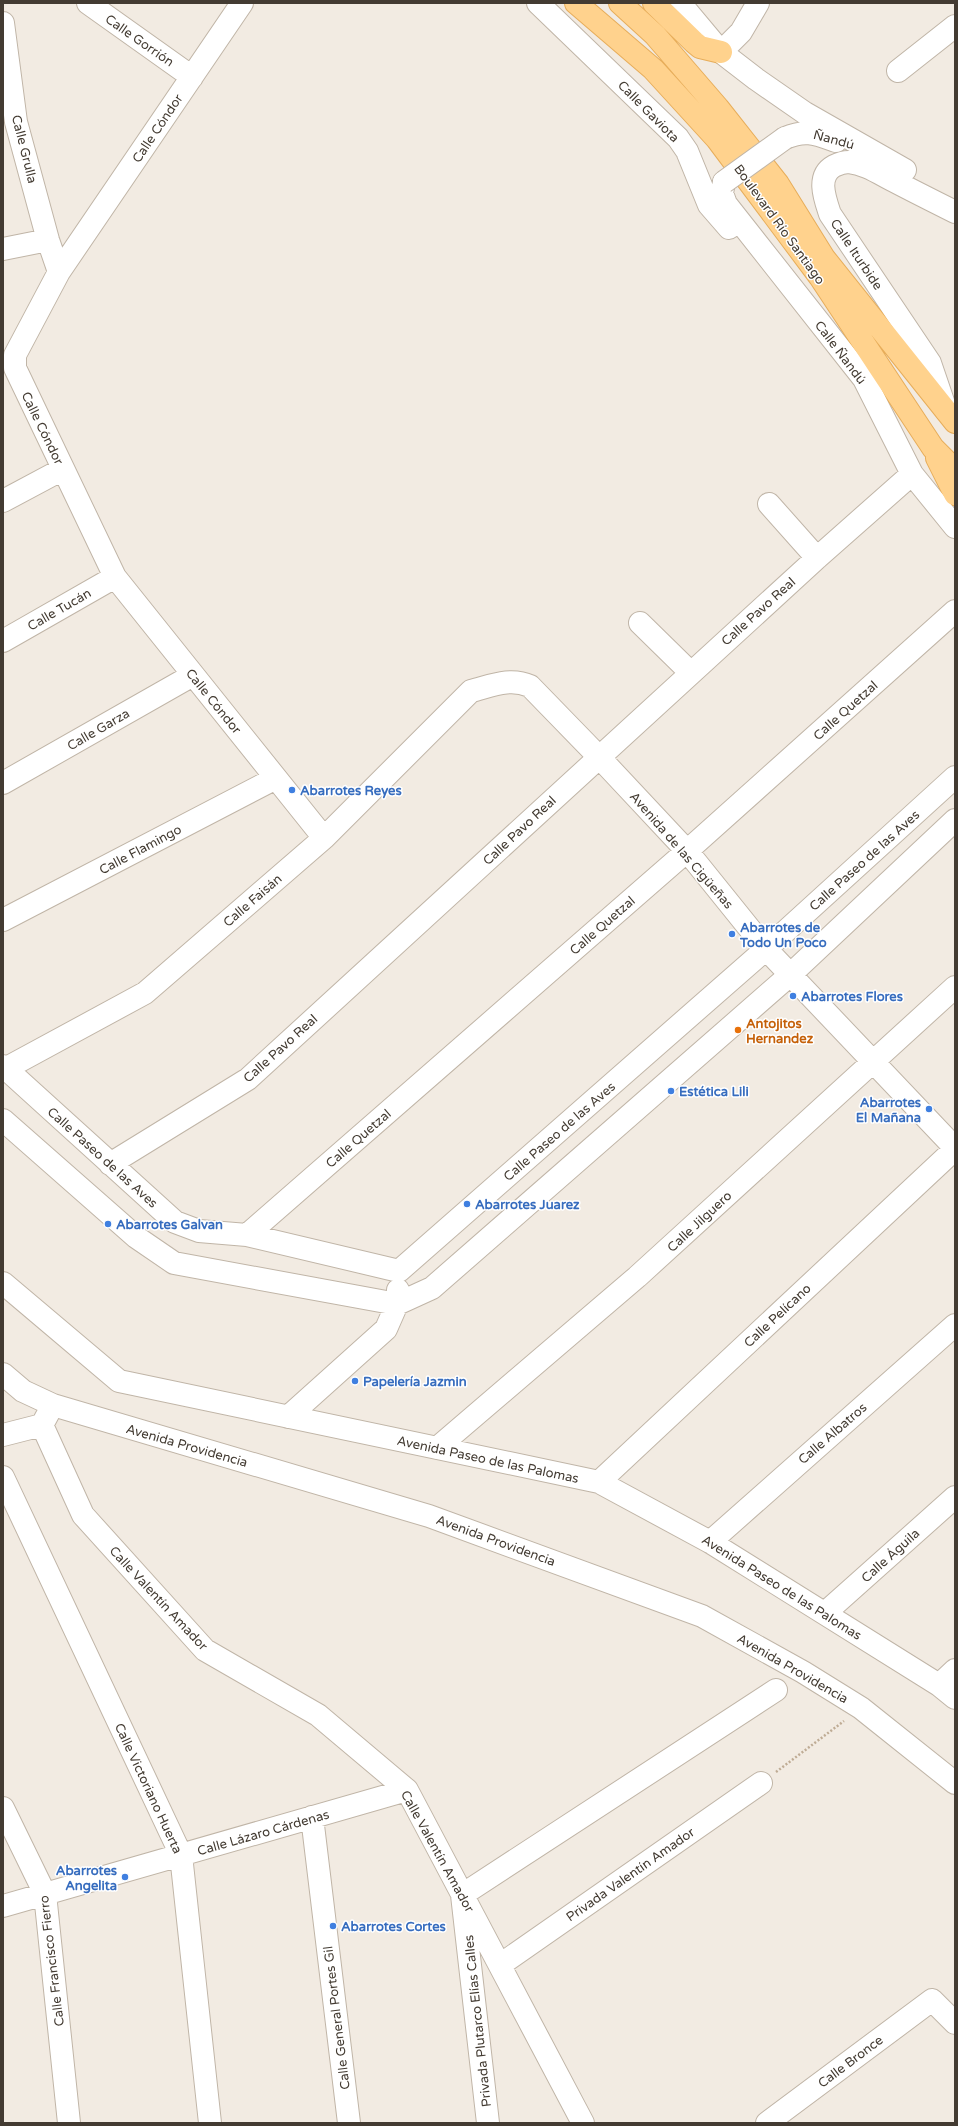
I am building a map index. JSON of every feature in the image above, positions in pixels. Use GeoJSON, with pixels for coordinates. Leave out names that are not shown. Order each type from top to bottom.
{"type":"FeatureCollection","features":[{"type":"Feature","properties":{"kind":"main road","name":"Boulevard Río Santiago"},"geometry":{"type":"LineString","coordinates":[[576,3],[653,69],[717,139],[820,277],[933,448],[955,470]]}},
{"type":"Feature","properties":{"kind":"main road","name":"Boulevard Río Santiago"},"geometry":{"type":"LineString","coordinates":[[620,3],[656,35],[723,115],[778,184],[824,258],[952,419]]}},
{"type":"Feature","properties":{"kind":"main road"},"geometry":{"type":"LineString","coordinates":[[654,3],[700,47],[721,52]]}},
{"type":"Feature","properties":{"kind":"main road"},"geometry":{"type":"LineString","coordinates":[[933,448],[955,494]]}},
{"type":"Feature","properties":{"kind":"street","name":"Calle Gorrión"},"geometry":{"type":"LineString","coordinates":[[88,3],[192,77]]}},
{"type":"Feature","properties":{"kind":"street","name":"Calle Cóndor"},"geometry":{"type":"LineString","coordinates":[[242,3],[59,272],[15,355],[15,368],[12,382],[63,469],[115,577],[324,838]]}},
{"type":"Feature","properties":{"kind":"street","name":"Calle Gaviota"},"geometry":{"type":"LineString","coordinates":[[538,3],[678,138],[687,151],[709,205],[772,276],[789,284]]}},
{"type":"Feature","properties":{"kind":"street","name":"Calle Iturbide"},"geometry":{"type":"LineString","coordinates":[[680,3],[721,52],[756,79],[805,113],[863,147],[879,164],[955,212]]}},
{"type":"Feature","properties":{"kind":"street"},"geometry":{"type":"LineString","coordinates":[[721,52],[741,32],[758,3]]}},
{"type":"Feature","properties":{"kind":"street","name":"Calle Grulla"},"geometry":{"type":"LineString","coordinates":[[3,23],[10,123],[59,272]]}},
{"type":"Feature","properties":{"kind":"street"},"geometry":{"type":"LineString","coordinates":[[898,71],[955,26]]}},
{"type":"Feature","properties":{"kind":"street","name":"Ñandú"},"geometry":{"type":"LineString","coordinates":[[724,182],[785,138],[797,133],[808,132],[863,147]]}},
{"type":"Feature","properties":{"kind":"street","name":"Calle Iturbide"},"geometry":{"type":"LineString","coordinates":[[952,419],[930,364],[902,318],[838,228],[826,202],[824,183],[830,169],[848,162],[879,164],[955,196]]}},
{"type":"Feature","properties":{"kind":"street","name":"Calle Ñandú"},"geometry":{"type":"LineString","coordinates":[[724,182],[722,193],[726,204],[864,379],[912,474],[955,527]]}},
{"type":"Feature","properties":{"kind":"street"},"geometry":{"type":"LineString","coordinates":[[3,249],[48,240]]}},
{"type":"Feature","properties":{"kind":"street"},"geometry":{"type":"LineString","coordinates":[[3,501],[63,469]]}},
{"type":"Feature","properties":{"kind":"street","name":"Calle Pavo Real"},"geometry":{"type":"LineString","coordinates":[[110,1164],[248,1079],[817,558],[912,474]]}},
{"type":"Feature","properties":{"kind":"street"},"geometry":{"type":"LineString","coordinates":[[769,504],[817,558]]}},
{"type":"Feature","properties":{"kind":"street","name":"Calle Tucán"},"geometry":{"type":"LineString","coordinates":[[3,641],[115,577]]}},
{"type":"Feature","properties":{"kind":"street","name":"Calle Quetzal"},"geometry":{"type":"LineString","coordinates":[[247,1235],[687,851],[955,611]]}},
{"type":"Feature","properties":{"kind":"street"},"geometry":{"type":"LineString","coordinates":[[640,623],[691,673]]}},
{"type":"Feature","properties":{"kind":"street","name":"Calle Garza"},"geometry":{"type":"LineString","coordinates":[[3,783],[193,675]]}},
{"type":"Feature","properties":{"kind":"street","name":"Avenida de las Cigüeñas"},"geometry":{"type":"LineString","coordinates":[[471,692],[504,682],[521,682],[530,686],[687,851],[766,949],[955,1148]]}},
{"type":"Feature","properties":{"kind":"street","name":"Calle Faisán"},"geometry":{"type":"LineString","coordinates":[[4,1069],[145,993],[324,838],[471,692]]}},
{"type":"Feature","properties":{"kind":"street","name":"Calle Paseo de las Aves"},"geometry":{"type":"LineString","coordinates":[[4,1069],[175,1222],[199,1231],[247,1235],[399,1271],[766,949],[955,777]]}},
{"type":"Feature","properties":{"kind":"street","name":"Calle Flamingo"},"geometry":{"type":"LineString","coordinates":[[3,920],[276,778]]}},
{"type":"Feature","properties":{"kind":"street"},"geometry":{"type":"LineString","coordinates":[[3,1120],[136,1237],[174,1263],[397,1304],[432,1288],[790,975],[955,820]]}},
{"type":"Feature","properties":{"kind":"street","name":"Calle Jilguero"},"geometry":{"type":"LineString","coordinates":[[437,1448],[637,1277],[955,987]]}},
{"type":"Feature","properties":{"kind":"street","name":"Calle Pelícano"},"geometry":{"type":"LineString","coordinates":[[599,1482],[955,1148]]}},
{"type":"Feature","properties":{"kind":"street"},"geometry":{"type":"LineString","coordinates":[[288,1417],[386,1330],[397,1304],[399,1271]]}},
{"type":"Feature","properties":{"kind":"street","name":"Avenida Paseo de las Palomas"},"geometry":{"type":"LineString","coordinates":[[3,1283],[119,1381],[599,1482],[710,1542],[947,1691]]}},
{"type":"Feature","properties":{"kind":"street","name":"Calle Albatros"},"geometry":{"type":"LineString","coordinates":[[710,1542],[955,1325]]}},
{"type":"Feature","properties":{"kind":"street","name":"Avenida Providencia"},"geometry":{"type":"LineString","coordinates":[[3,1374],[23,1391],[53,1406],[429,1516],[702,1616],[803,1672],[861,1708],[955,1783]]}},
{"type":"Feature","properties":{"kind":"street"},"geometry":{"type":"LineString","coordinates":[[3,1435],[42,1425],[53,1406]]}},
{"type":"Feature","properties":{"kind":"street","name":"Calle Valentín Amador"},"geometry":{"type":"LineString","coordinates":[[42,1425],[83,1515],[204,1650],[318,1715],[407,1790],[583,2123]]}},
{"type":"Feature","properties":{"kind":"street","name":"Calle Victoriano Huerta"},"geometry":{"type":"LineString","coordinates":[[3,1477],[181,1855],[210,2123]]}},
{"type":"Feature","properties":{"kind":"street","name":"Calle Águila"},"geometry":{"type":"LineString","coordinates":[[825,1613],[955,1497]]}},
{"type":"Feature","properties":{"kind":"street"},"geometry":{"type":"LineString","coordinates":[[947,1691],[955,1670]]}},
{"type":"Feature","properties":{"kind":"street"},"geometry":{"type":"LineString","coordinates":[[462,1895],[776,1690]]}},
{"type":"Feature","properties":{"kind":"street","name":"Privada Valentín Amador"},"geometry":{"type":"LineString","coordinates":[[500,1966],[761,1783]]}},
{"type":"Feature","properties":{"kind":"street","name":"Calle Lázaro Cárdenas"},"geometry":{"type":"LineString","coordinates":[[3,1906],[407,1790]]}},
{"type":"Feature","properties":{"kind":"street","name":"Calle Francisco Fierro"},"geometry":{"type":"LineString","coordinates":[[3,1808],[44,1894],[70,2123]]}},
{"type":"Feature","properties":{"kind":"street","name":"Calle General Portes Gil"},"geometry":{"type":"LineString","coordinates":[[312,1817],[349,2123]]}},
{"type":"Feature","properties":{"kind":"street","name":"Privada Plutarco Elías Calles"},"geometry":{"type":"LineString","coordinates":[[462,1895],[488,2123]]}},
{"type":"Feature","properties":{"kind":"street","name":"Calle Bronce"},"geometry":{"type":"LineString","coordinates":[[767,2123],[932,2000],[955,2023]]}},
{"type":"Feature","properties":{"kind":"path"},"geometry":{"type":"LineString","coordinates":[[761,1783],[861,1708]]}},
{"type":"Feature","properties":{"kind":"place","name":"Abarrotes Reyes"},"geometry":{"type":"Point","coordinates":[292,790]}},
{"type":"Feature","properties":{"kind":"place","name":"Abarrotes de Todo Un Poco"},"geometry":{"type":"Point","coordinates":[732,934]}},
{"type":"Feature","properties":{"kind":"place","name":"Abarrotes Flores"},"geometry":{"type":"Point","coordinates":[793,996]}},
{"type":"Feature","properties":{"kind":"place","name":"Antojitos Hernandez"},"geometry":{"type":"Point","coordinates":[738,1030]}},
{"type":"Feature","properties":{"kind":"place","name":"Estética Lili"},"geometry":{"type":"Point","coordinates":[671,1091]}},
{"type":"Feature","properties":{"kind":"place","name":"Abarrotes El Mañana"},"geometry":{"type":"Point","coordinates":[929,1109]}},
{"type":"Feature","properties":{"kind":"place","name":"Abarrotes Juarez"},"geometry":{"type":"Point","coordinates":[467,1204]}},
{"type":"Feature","properties":{"kind":"place","name":"Abarrotes Galvan"},"geometry":{"type":"Point","coordinates":[108,1224]}},
{"type":"Feature","properties":{"kind":"place","name":"Papelería Jazmin"},"geometry":{"type":"Point","coordinates":[355,1381]}},
{"type":"Feature","properties":{"kind":"place","name":"Abarrotes Angelita"},"geometry":{"type":"Point","coordinates":[125,1877]}},
{"type":"Feature","properties":{"kind":"place","name":"Abarrotes Cortes"},"geometry":{"type":"Point","coordinates":[333,1926]}}]}
